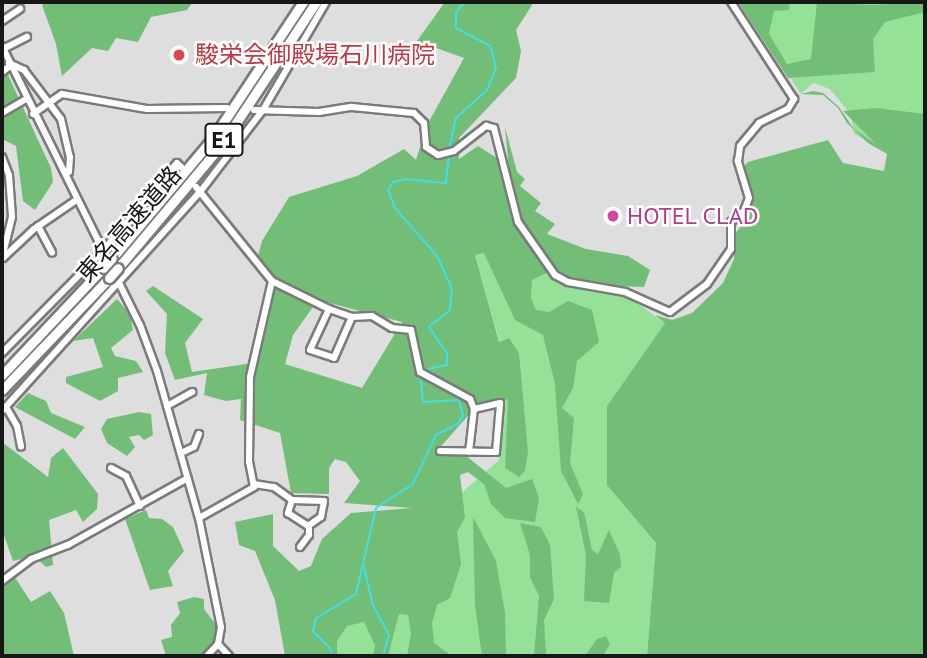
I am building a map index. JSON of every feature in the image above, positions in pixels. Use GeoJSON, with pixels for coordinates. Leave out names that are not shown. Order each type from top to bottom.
{"type":"FeatureCollection","features":[{"type":"Feature","properties":{"kind":"highway","name":"東名高速道路"},"geometry":{"type":"LineString","coordinates":[[2,375],[112,258],[213,138],[303,2]]}},
{"type":"Feature","properties":{"kind":"highway","name":"東名高速道路"},"geometry":{"type":"LineString","coordinates":[[2,390],[118,268],[222,144],[316,2]]}},
{"type":"Feature","properties":{"kind":"street"},"geometry":{"type":"LineString","coordinates":[[21,447],[17,426],[4,409],[119,286],[264,110],[326,2]]}},
{"type":"Feature","properties":{"kind":"street"},"geometry":{"type":"LineString","coordinates":[[254,110],[318,112],[352,107],[414,113],[424,123],[428,150],[438,154],[456,149],[486,126],[497,131],[518,222],[558,278],[625,292],[663,312],[674,311],[707,284],[731,249],[730,222],[744,211],[749,198],[738,161],[740,146],[759,123],[788,109],[794,99],[731,2]]}},
{"type":"Feature","properties":{"kind":"street"},"geometry":{"type":"LineString","coordinates":[[2,21],[20,9]]}},
{"type":"Feature","properties":{"kind":"street"},"geometry":{"type":"LineString","coordinates":[[27,37],[2,48],[75,201],[140,325],[181,453],[200,519],[221,627],[218,644],[207,656]]}},
{"type":"Feature","properties":{"kind":"street"},"geometry":{"type":"LineString","coordinates":[[2,72],[10,64]]}},
{"type":"Feature","properties":{"kind":"street"},"geometry":{"type":"LineString","coordinates":[[10,64],[24,70],[50,100],[67,137],[69,172]]}},
{"type":"Feature","properties":{"kind":"street"},"geometry":{"type":"LineString","coordinates":[[33,114],[62,94],[147,108],[227,108]]}},
{"type":"Feature","properties":{"kind":"street"},"geometry":{"type":"LineString","coordinates":[[2,113],[26,99]]}},
{"type":"Feature","properties":{"kind":"street"},"geometry":{"type":"LineString","coordinates":[[2,157],[9,175],[12,216],[2,259]]}},
{"type":"Feature","properties":{"kind":"street"},"geometry":{"type":"LineString","coordinates":[[2,353],[102,252],[177,163],[181,167]]}},
{"type":"Feature","properties":{"kind":"street"},"geometry":{"type":"LineString","coordinates":[[198,189],[272,281],[328,309],[352,317],[372,316],[392,327],[411,330],[420,372],[463,394],[474,409],[469,452]]}},
{"type":"Feature","properties":{"kind":"street"},"geometry":{"type":"LineString","coordinates":[[2,259],[38,226],[75,201]]}},
{"type":"Feature","properties":{"kind":"street"},"geometry":{"type":"LineString","coordinates":[[38,226],[51,252]]}},
{"type":"Feature","properties":{"kind":"street"},"geometry":{"type":"LineString","coordinates":[[254,484],[249,462],[250,377],[272,281]]}},
{"type":"Feature","properties":{"kind":"street"},"geometry":{"type":"LineString","coordinates":[[328,309],[310,350],[334,358],[352,317]]}},
{"type":"Feature","properties":{"kind":"street"},"geometry":{"type":"LineString","coordinates":[[167,406],[192,392]]}},
{"type":"Feature","properties":{"kind":"street"},"geometry":{"type":"LineString","coordinates":[[440,451],[496,452],[502,413],[500,403],[474,409]]}},
{"type":"Feature","properties":{"kind":"street"},"geometry":{"type":"LineString","coordinates":[[181,453],[194,447],[199,434]]}},
{"type":"Feature","properties":{"kind":"street"},"geometry":{"type":"LineString","coordinates":[[111,468],[126,476],[140,506]]}},
{"type":"Feature","properties":{"kind":"street"},"geometry":{"type":"LineString","coordinates":[[2,581],[31,559],[140,506],[188,478]]}},
{"type":"Feature","properties":{"kind":"street"},"geometry":{"type":"LineString","coordinates":[[254,484],[274,487],[292,500],[324,501],[321,517],[310,525],[309,535],[300,547]]}},
{"type":"Feature","properties":{"kind":"street"},"geometry":{"type":"LineString","coordinates":[[200,519],[234,502],[254,484]]}},
{"type":"Feature","properties":{"kind":"street"},"geometry":{"type":"LineString","coordinates":[[292,500],[288,513],[310,525]]}},
{"type":"Feature","properties":{"kind":"street"},"geometry":{"type":"LineString","coordinates":[[218,644],[229,656]]}},
{"type":"Feature","properties":{"kind":"green space"},"geometry":{"type":"Polygon","coordinates":[[[45,2],[193,2],[187,10],[151,17],[138,42],[116,38],[108,51],[92,48],[62,76],[56,44],[42,5],[45,2]]]}},
{"type":"Feature","properties":{"kind":"green space"},"geometry":{"type":"Polygon","coordinates":[[[445,2],[534,2],[516,30],[521,51],[516,78],[459,138],[459,159],[478,146],[497,158],[503,171],[509,170],[505,127],[517,172],[525,179],[520,186],[541,203],[535,211],[555,224],[547,234],[586,249],[628,256],[650,270],[644,287],[579,285],[533,252],[549,272],[532,280],[531,298],[536,310],[549,312],[568,301],[592,310],[599,342],[577,361],[573,388],[562,408],[574,418],[570,463],[583,494],[578,504],[561,471],[555,384],[543,335],[515,320],[484,253],[475,255],[499,342],[509,338],[519,353],[528,452],[525,471],[519,477],[505,468],[508,399],[474,409],[435,453],[465,455],[506,488],[532,479],[539,498],[535,522],[505,518],[491,504],[484,484],[468,472],[460,475],[465,517],[457,532],[461,564],[450,598],[437,605],[432,623],[434,643],[452,656],[407,656],[411,634],[408,615],[399,614],[388,656],[373,656],[375,645],[364,622],[347,626],[337,641],[337,656],[285,656],[275,600],[255,551],[239,545],[235,522],[273,514],[273,546],[299,571],[311,566],[322,539],[351,513],[412,508],[344,503],[360,481],[346,462],[335,459],[329,468],[329,494],[291,493],[280,433],[240,420],[241,399],[226,401],[204,395],[207,373],[175,380],[165,353],[167,314],[146,291],[153,286],[203,319],[185,343],[192,372],[253,363],[269,279],[257,260],[262,241],[289,197],[357,176],[404,149],[416,160],[426,127],[464,58],[417,41],[445,2]],[[318,300],[293,335],[285,364],[362,388],[402,322],[318,300]]]}},
{"type":"Feature","properties":{"kind":"green space"},"geometry":{"type":"Polygon","coordinates":[[[738,2],[790,2],[789,10],[774,11],[769,34],[787,64],[811,59],[817,2],[872,5],[925,2],[925,12],[885,22],[873,39],[875,72],[788,78],[738,2]]]}},
{"type":"Feature","properties":{"kind":"green space"},"geometry":{"type":"Polygon","coordinates":[[[742,2],[925,2],[925,171],[854,134],[851,115],[830,89],[813,83],[801,94],[742,2]]]}},
{"type":"Feature","properties":{"kind":"green space"},"geometry":{"type":"Polygon","coordinates":[[[2,62],[51,168],[53,182],[35,210],[23,201],[16,146],[2,139],[2,62]]]}},
{"type":"Feature","properties":{"kind":"green space"},"geometry":{"type":"Polygon","coordinates":[[[813,91],[823,93],[839,107],[854,129],[876,144],[843,111],[876,108],[925,114],[925,656],[647,656],[656,543],[607,485],[607,406],[665,323],[655,315],[672,320],[692,313],[723,283],[734,259],[733,236],[750,215],[750,196],[742,169],[748,162],[828,140],[843,163],[884,171],[887,154],[868,143],[847,123],[838,108],[823,95],[801,94],[813,91]]]}},
{"type":"Feature","properties":{"kind":"green space"},"geometry":{"type":"Polygon","coordinates":[[[521,242],[567,283],[617,289],[665,323],[607,406],[607,484],[656,543],[647,656],[304,656],[435,516],[499,460],[505,361],[475,255],[521,242]]]}},
{"type":"Feature","properties":{"kind":"green space"},"geometry":{"type":"Polygon","coordinates":[[[117,299],[130,314],[133,330],[111,348],[115,356],[136,361],[143,372],[118,378],[118,391],[100,401],[66,383],[66,377],[103,367],[93,338],[73,341],[117,299]]]}},
{"type":"Feature","properties":{"kind":"green space"},"geometry":{"type":"Polygon","coordinates":[[[28,393],[46,401],[51,413],[85,427],[75,439],[15,407],[28,393]]]}},
{"type":"Feature","properties":{"kind":"green space"},"geometry":{"type":"Polygon","coordinates":[[[139,412],[151,414],[153,435],[144,440],[139,435],[129,437],[135,447],[127,456],[107,443],[101,429],[107,419],[139,412]]]}},
{"type":"Feature","properties":{"kind":"green space"},"geometry":{"type":"Polygon","coordinates":[[[2,442],[48,477],[51,458],[63,448],[98,494],[97,509],[83,522],[76,510],[49,520],[53,565],[46,567],[34,556],[13,561],[2,530],[2,442]]]}},
{"type":"Feature","properties":{"kind":"green space"},"geometry":{"type":"Polygon","coordinates":[[[576,507],[584,512],[592,550],[598,554],[609,530],[620,555],[621,567],[614,573],[609,603],[584,601],[586,555],[576,507]]]}},
{"type":"Feature","properties":{"kind":"green space"},"geometry":{"type":"Polygon","coordinates":[[[146,510],[149,518],[162,519],[173,527],[184,551],[168,571],[173,586],[150,590],[125,519],[146,510]]]}},
{"type":"Feature","properties":{"kind":"green space"},"geometry":{"type":"Polygon","coordinates":[[[473,517],[496,561],[505,613],[506,656],[482,656],[475,605],[473,517]]]}},
{"type":"Feature","properties":{"kind":"green space"},"geometry":{"type":"Polygon","coordinates":[[[520,523],[541,527],[550,545],[554,599],[544,620],[546,656],[534,656],[539,596],[530,577],[530,555],[520,523]]]}},
{"type":"Feature","properties":{"kind":"green space"},"geometry":{"type":"Polygon","coordinates":[[[14,576],[31,602],[50,591],[64,613],[74,656],[2,656],[2,584],[14,576]]]}},
{"type":"Feature","properties":{"kind":"green space"},"geometry":{"type":"Polygon","coordinates":[[[194,597],[204,599],[204,609],[217,626],[218,639],[205,656],[166,656],[161,640],[172,637],[171,625],[180,613],[177,602],[194,597]]]}},
{"type":"Feature","properties":{"kind":"green space"},"geometry":{"type":"Polygon","coordinates":[[[606,636],[610,644],[603,656],[585,656],[597,639],[606,636]]]}},
{"type":"Feature","properties":{"kind":"waterway"},"geometry":{"type":"LineString","coordinates":[[449,150],[456,118],[487,90],[496,68],[490,46],[456,28],[456,12],[465,2]]}},
{"type":"Feature","properties":{"kind":"waterway"},"geometry":{"type":"LineString","coordinates":[[423,370],[447,365],[447,353],[429,327],[450,310],[452,289],[437,256],[395,208],[388,190],[393,182],[405,179],[446,183],[449,156]]}},
{"type":"Feature","properties":{"kind":"waterway"},"geometry":{"type":"LineString","coordinates":[[332,656],[330,648],[313,631],[316,618],[356,594],[376,508],[413,484],[436,435],[458,424],[463,416],[459,400],[423,402],[420,374]]}},
{"type":"Feature","properties":{"kind":"waterway"},"geometry":{"type":"LineString","coordinates":[[364,567],[372,603],[389,635],[383,656]]}},
{"type":"Feature","properties":{"kind":"place","name":"駿栄会御殿場石川病院"},"geometry":{"type":"Point","coordinates":[179,55]}},
{"type":"Feature","properties":{"kind":"place","name":"HOTEL CLAD"},"geometry":{"type":"Point","coordinates":[613,216]}}]}
